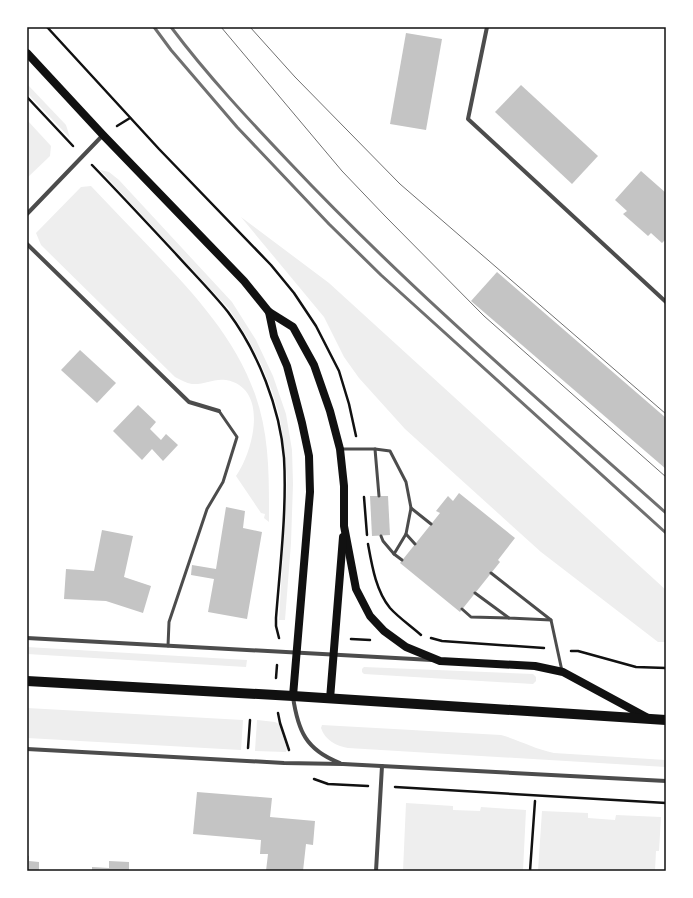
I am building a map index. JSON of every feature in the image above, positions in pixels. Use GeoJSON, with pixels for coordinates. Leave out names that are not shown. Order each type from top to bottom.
{"type":"FeatureCollection","features":[{"type":"Feature","properties":{"kind":"main road"},"geometry":{"type":"LineString","coordinates":[[27,53],[103,135],[229,265],[269,312],[293,327],[314,365],[330,411],[340,449],[344,486],[344,526],[330,699]]}},
{"type":"Feature","properties":{"kind":"main road"},"geometry":{"type":"LineString","coordinates":[[269,312],[274,336],[287,366],[309,456],[310,492],[293,696]]}},
{"type":"Feature","properties":{"kind":"main road"},"geometry":{"type":"LineString","coordinates":[[344,526],[356,589],[370,616],[384,631],[406,647],[440,661],[535,666],[563,672],[650,719]]}},
{"type":"Feature","properties":{"kind":"main road"},"geometry":{"type":"LineString","coordinates":[[27,681],[293,696],[666,720]]}},
{"type":"Feature","properties":{"kind":"street"},"geometry":{"type":"LineString","coordinates":[[487,27],[468,119],[666,302]]}},
{"type":"Feature","properties":{"kind":"street"},"geometry":{"type":"LineString","coordinates":[[27,214],[103,135]]}},
{"type":"Feature","properties":{"kind":"street"},"geometry":{"type":"LineString","coordinates":[[27,244],[189,402],[219,411]]}},
{"type":"Feature","properties":{"kind":"street"},"geometry":{"type":"LineString","coordinates":[[27,638],[440,661]]}},
{"type":"Feature","properties":{"kind":"street"},"geometry":{"type":"LineString","coordinates":[[293,696],[296,716],[304,735],[316,751],[326,758],[343,764]]}},
{"type":"Feature","properties":{"kind":"street"},"geometry":{"type":"LineString","coordinates":[[27,749],[297,764],[343,764],[666,781]]}},
{"type":"Feature","properties":{"kind":"street"},"geometry":{"type":"LineString","coordinates":[[376,871],[382,766]]}},
{"type":"Feature","properties":{"kind":"lane"},"geometry":{"type":"LineString","coordinates":[[168,646],[169,622],[206,509],[223,482],[237,437],[219,411]]}},
{"type":"Feature","properties":{"kind":"lane"},"geometry":{"type":"LineString","coordinates":[[340,449],[374,449],[390,451],[406,482],[411,508],[406,534],[394,554]]}},
{"type":"Feature","properties":{"kind":"lane"},"geometry":{"type":"LineString","coordinates":[[374,449],[378,496]]}},
{"type":"Feature","properties":{"kind":"lane"},"geometry":{"type":"LineString","coordinates":[[411,508],[431,524]]}},
{"type":"Feature","properties":{"kind":"lane"},"geometry":{"type":"LineString","coordinates":[[406,534],[415,544]]}},
{"type":"Feature","properties":{"kind":"lane"},"geometry":{"type":"LineString","coordinates":[[381,536],[383,541],[394,554],[402,560]]}},
{"type":"Feature","properties":{"kind":"lane"},"geometry":{"type":"LineString","coordinates":[[492,573],[550,620],[563,672]]}},
{"type":"Feature","properties":{"kind":"lane"},"geometry":{"type":"LineString","coordinates":[[475,592],[509,618]]}},
{"type":"Feature","properties":{"kind":"lane"},"geometry":{"type":"LineString","coordinates":[[462,609],[471,616],[550,620]]}},
{"type":"Feature","properties":{"kind":"path"},"geometry":{"type":"LineString","coordinates":[[27,97],[70,142]]}},
{"type":"Feature","properties":{"kind":"path"},"geometry":{"type":"LineString","coordinates":[[96,170],[171,248],[229,313],[252,349],[267,384],[279,428],[284,456],[285,484],[276,626],[279,635]]}},
{"type":"Feature","properties":{"kind":"path"},"geometry":{"type":"LineString","coordinates":[[347,639],[374,639]]}},
{"type":"Feature","properties":{"kind":"path"},"geometry":{"type":"LineString","coordinates":[[248,751],[250,720]]}},
{"type":"Feature","properties":{"kind":"path"},"geometry":{"type":"LineString","coordinates":[[297,764],[308,776],[323,783],[666,803]]}},
{"type":"Feature","properties":{"kind":"path"},"geometry":{"type":"LineString","coordinates":[[530,871],[535,801]]}},
{"type":"Feature","properties":{"kind":"shaded area"},"geometry":{"type":"Polygon","coordinates":[[[27,84],[66,125],[70,138],[27,93],[27,84]]]}},
{"type":"Feature","properties":{"kind":"shaded area"},"geometry":{"type":"Polygon","coordinates":[[[27,120],[51,146],[50,156],[27,178],[27,120]]]}},
{"type":"Feature","properties":{"kind":"shaded area"},"geometry":{"type":"Polygon","coordinates":[[[100,170],[109,172],[119,180],[232,302],[256,340],[273,376],[286,414],[292,450],[293,484],[291,543],[285,620],[279,620],[287,479],[285,456],[280,418],[272,391],[261,364],[247,337],[229,309],[100,170]]]}},
{"type":"Feature","properties":{"kind":"shaded area"},"geometry":{"type":"Polygon","coordinates":[[[91,186],[171,269],[213,318],[237,354],[255,394],[264,426],[268,458],[269,522],[264,518],[265,514],[261,513],[236,476],[248,452],[252,437],[254,422],[253,408],[249,395],[240,385],[226,380],[192,384],[175,377],[41,245],[36,233],[81,187],[91,186]]]}},
{"type":"Feature","properties":{"kind":"shaded area"},"geometry":{"type":"Polygon","coordinates":[[[241,217],[329,283],[666,590],[666,642],[658,642],[541,552],[405,429],[359,378],[344,357],[324,317],[241,217]]]}},
{"type":"Feature","properties":{"kind":"shaded area"},"geometry":{"type":"Polygon","coordinates":[[[27,647],[247,660],[246,667],[27,654],[27,647]]]}},
{"type":"Feature","properties":{"kind":"shaded area"},"geometry":{"type":"Polygon","coordinates":[[[364,667],[533,674],[536,677],[536,681],[533,684],[364,674],[362,669],[364,667]]]}},
{"type":"Feature","properties":{"kind":"shaded area"},"geometry":{"type":"Polygon","coordinates":[[[27,708],[243,720],[241,750],[27,738],[27,708]]]}},
{"type":"Feature","properties":{"kind":"shaded area"},"geometry":{"type":"Polygon","coordinates":[[[257,720],[275,722],[279,724],[287,749],[286,752],[255,751],[257,720]]]}},
{"type":"Feature","properties":{"kind":"shaded area"},"geometry":{"type":"Polygon","coordinates":[[[322,725],[501,735],[554,753],[666,760],[666,767],[348,748],[339,746],[328,739],[321,728],[322,725]]]}},
{"type":"Feature","properties":{"kind":"shaded area"},"geometry":{"type":"Polygon","coordinates":[[[406,803],[453,806],[453,810],[480,811],[481,807],[526,810],[523,871],[403,871],[406,803]]]}},
{"type":"Feature","properties":{"kind":"shaded area"},"geometry":{"type":"Polygon","coordinates":[[[542,811],[588,813],[588,818],[615,820],[616,815],[661,817],[659,851],[656,851],[655,871],[538,871],[542,811]]]}},
{"type":"Feature","properties":{"kind":"building"},"geometry":{"type":"Polygon","coordinates":[[[406,33],[442,39],[426,130],[390,124],[406,33]]]}},
{"type":"Feature","properties":{"kind":"building"},"geometry":{"type":"Polygon","coordinates":[[[521,85],[598,156],[572,184],[495,112],[521,85]]]}},
{"type":"Feature","properties":{"kind":"building"},"geometry":{"type":"Polygon","coordinates":[[[641,171],[666,193],[666,239],[662,243],[651,233],[648,236],[623,214],[627,211],[615,200],[641,171]]]}},
{"type":"Feature","properties":{"kind":"building"},"geometry":{"type":"Polygon","coordinates":[[[497,272],[666,418],[666,469],[471,301],[497,272]]]}},
{"type":"Feature","properties":{"kind":"building"},"geometry":{"type":"Polygon","coordinates":[[[80,350],[116,383],[97,403],[61,370],[80,350]]]}},
{"type":"Feature","properties":{"kind":"building"},"geometry":{"type":"Polygon","coordinates":[[[138,405],[156,422],[150,429],[161,440],[166,434],[178,445],[163,461],[152,449],[142,460],[113,431],[138,405]]]}},
{"type":"Feature","properties":{"kind":"building"},"geometry":{"type":"Polygon","coordinates":[[[459,493],[515,538],[498,560],[500,562],[460,612],[400,563],[440,513],[436,511],[448,496],[453,501],[459,493]]]}},
{"type":"Feature","properties":{"kind":"building"},"geometry":{"type":"Polygon","coordinates":[[[370,496],[388,496],[390,535],[372,536],[370,496]]]}},
{"type":"Feature","properties":{"kind":"building"},"geometry":{"type":"Polygon","coordinates":[[[226,507],[245,511],[243,528],[262,532],[247,619],[208,612],[214,579],[191,575],[192,565],[216,569],[226,507]]]}},
{"type":"Feature","properties":{"kind":"building"},"geometry":{"type":"Polygon","coordinates":[[[102,530],[133,536],[124,577],[151,586],[143,613],[106,601],[64,599],[66,569],[94,571],[102,530]]]}},
{"type":"Feature","properties":{"kind":"building"},"geometry":{"type":"Polygon","coordinates":[[[197,792],[272,798],[270,817],[315,821],[313,845],[306,844],[303,871],[266,871],[268,854],[260,854],[261,840],[193,834],[197,792]]]}},
{"type":"Feature","properties":{"kind":"building"},"geometry":{"type":"Polygon","coordinates":[[[27,855],[29,856],[29,861],[39,862],[39,871],[27,871],[27,855]]]}},
{"type":"Feature","properties":{"kind":"building"},"geometry":{"type":"Polygon","coordinates":[[[109,861],[129,862],[129,871],[92,871],[92,867],[109,868],[109,861]]]}},
{"type":"Feature","properties":{"kind":"tram line"},"geometry":{"type":"LineString","coordinates":[[221,27],[342,171],[385,216],[484,316],[666,477]]}},
{"type":"Feature","properties":{"kind":"tram line"},"geometry":{"type":"LineString","coordinates":[[250,27],[295,77],[400,184],[666,414]]}},
{"type":"Feature","properties":{"kind":"railway"},"geometry":{"type":"LineString","coordinates":[[154,27],[171,50],[237,127],[329,224],[381,275],[666,533]]}},
{"type":"Feature","properties":{"kind":"railway"},"geometry":{"type":"LineString","coordinates":[[171,27],[244,114],[335,209],[427,299],[666,513]]}}]}
